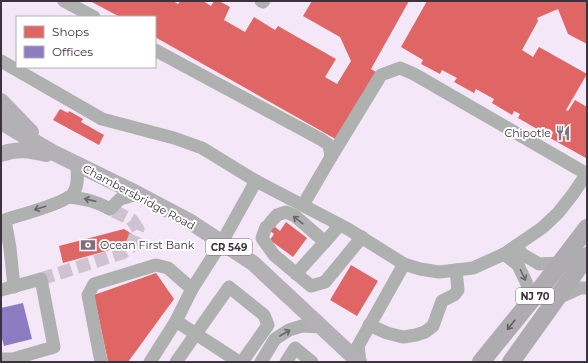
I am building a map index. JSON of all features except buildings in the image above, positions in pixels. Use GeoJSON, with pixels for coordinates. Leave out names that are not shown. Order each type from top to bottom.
{"type":"FeatureCollection","features":[{"type":"Feature","properties":{"kind":"highway","name":"NJ 70"},"geometry":{"type":"LineString","coordinates":[[481,362],[587,228]]}},
{"type":"Feature","properties":{"kind":"highway","name":"NJ 70"},"geometry":{"type":"LineString","coordinates":[[511,362],[587,256]]}},
{"type":"Feature","properties":{"kind":"main road","name":"CR 549"},"geometry":{"type":"LineString","coordinates":[[1,101],[17,120],[52,152]]}},
{"type":"Feature","properties":{"kind":"main road","name":"Chambersbridge Road"},"geometry":{"type":"LineString","coordinates":[[1,122],[52,152],[189,221],[222,242],[253,263],[360,362]]}},
{"type":"Feature","properties":{"kind":"main road"},"geometry":{"type":"LineString","coordinates":[[1,154],[26,149],[72,162]]}},
{"type":"Feature","properties":{"kind":"lane"},"geometry":{"type":"LineString","coordinates":[[64,1],[92,16]]}},
{"type":"Feature","properties":{"kind":"lane"},"geometry":{"type":"LineString","coordinates":[[156,51],[322,140],[329,145],[331,156]]}},
{"type":"Feature","properties":{"kind":"lane"},"geometry":{"type":"LineString","coordinates":[[1,61],[102,119],[174,138],[202,148],[256,181],[340,224],[404,264],[420,269],[440,272],[473,268],[504,254],[542,228],[558,213],[574,194],[587,173],[414,74],[400,68],[381,75],[331,156],[303,205]]}},
{"type":"Feature","properties":{"kind":"lane"},"geometry":{"type":"LineString","coordinates":[[1,359],[13,359],[54,347],[42,279],[7,289],[10,248],[5,220],[65,200],[74,194],[78,183],[72,162]]}},
{"type":"Feature","properties":{"kind":"lane"},"geometry":{"type":"LineString","coordinates":[[150,362],[176,321],[192,289],[222,242],[256,181]]}},
{"type":"Feature","properties":{"kind":"lane"},"geometry":{"type":"LineString","coordinates":[[69,198],[98,202],[110,209],[120,199],[138,194]]}},
{"type":"Feature","properties":{"kind":"lane"},"geometry":{"type":"LineString","coordinates":[[325,242],[295,216],[286,212],[277,215],[268,225],[262,238],[274,255],[311,286],[325,282],[362,237]]}},
{"type":"Feature","properties":{"kind":"lane"},"geometry":{"type":"LineString","coordinates":[[296,274],[340,224]]}},
{"type":"Feature","properties":{"kind":"lane"},"geometry":{"type":"LineString","coordinates":[[516,246],[522,254],[539,264],[560,263]]}},
{"type":"Feature","properties":{"kind":"lane"},"geometry":{"type":"LineString","coordinates":[[504,254],[518,265],[527,284],[529,303]]}},
{"type":"Feature","properties":{"kind":"lane"},"geometry":{"type":"LineString","coordinates":[[360,362],[358,346],[404,264]]}},
{"type":"Feature","properties":{"kind":"lane"},"geometry":{"type":"LineString","coordinates":[[101,362],[88,296],[94,284],[156,265],[168,268],[192,289]]}},
{"type":"Feature","properties":{"kind":"lane"},"geometry":{"type":"LineString","coordinates":[[369,324],[387,333],[403,337],[425,332],[433,326],[442,301],[454,295],[458,290],[456,270]]}},
{"type":"Feature","properties":{"kind":"lane"},"geometry":{"type":"LineString","coordinates":[[176,321],[196,334],[241,362],[268,325],[264,314],[229,287],[196,334],[176,362]]}},
{"type":"Feature","properties":{"kind":"lane"},"geometry":{"type":"LineString","coordinates":[[556,298],[580,288],[587,288]]}},
{"type":"Feature","properties":{"kind":"lane"},"geometry":{"type":"LineString","coordinates":[[261,362],[275,339],[289,330],[302,326],[322,327]]}},
{"type":"Feature","properties":{"kind":"lane"},"geometry":{"type":"LineString","coordinates":[[336,340],[362,338]]}},
{"type":"Feature","properties":{"kind":"lane"},"geometry":{"type":"LineString","coordinates":[[286,362],[295,348],[312,362]]}},
{"type":"Feature","properties":{"kind":"tunnel"},"geometry":{"type":"LineString","coordinates":[[41,279],[122,253],[131,247],[138,229],[132,220],[110,209]]}},
{"type":"Feature","properties":{"kind":"place","name":"Chipotle"},"geometry":{"type":"Point","coordinates":[563,133]}},
{"type":"Feature","properties":{"kind":"place","name":"Ocean First Bank"},"geometry":{"type":"Point","coordinates":[88,245]}}]}
